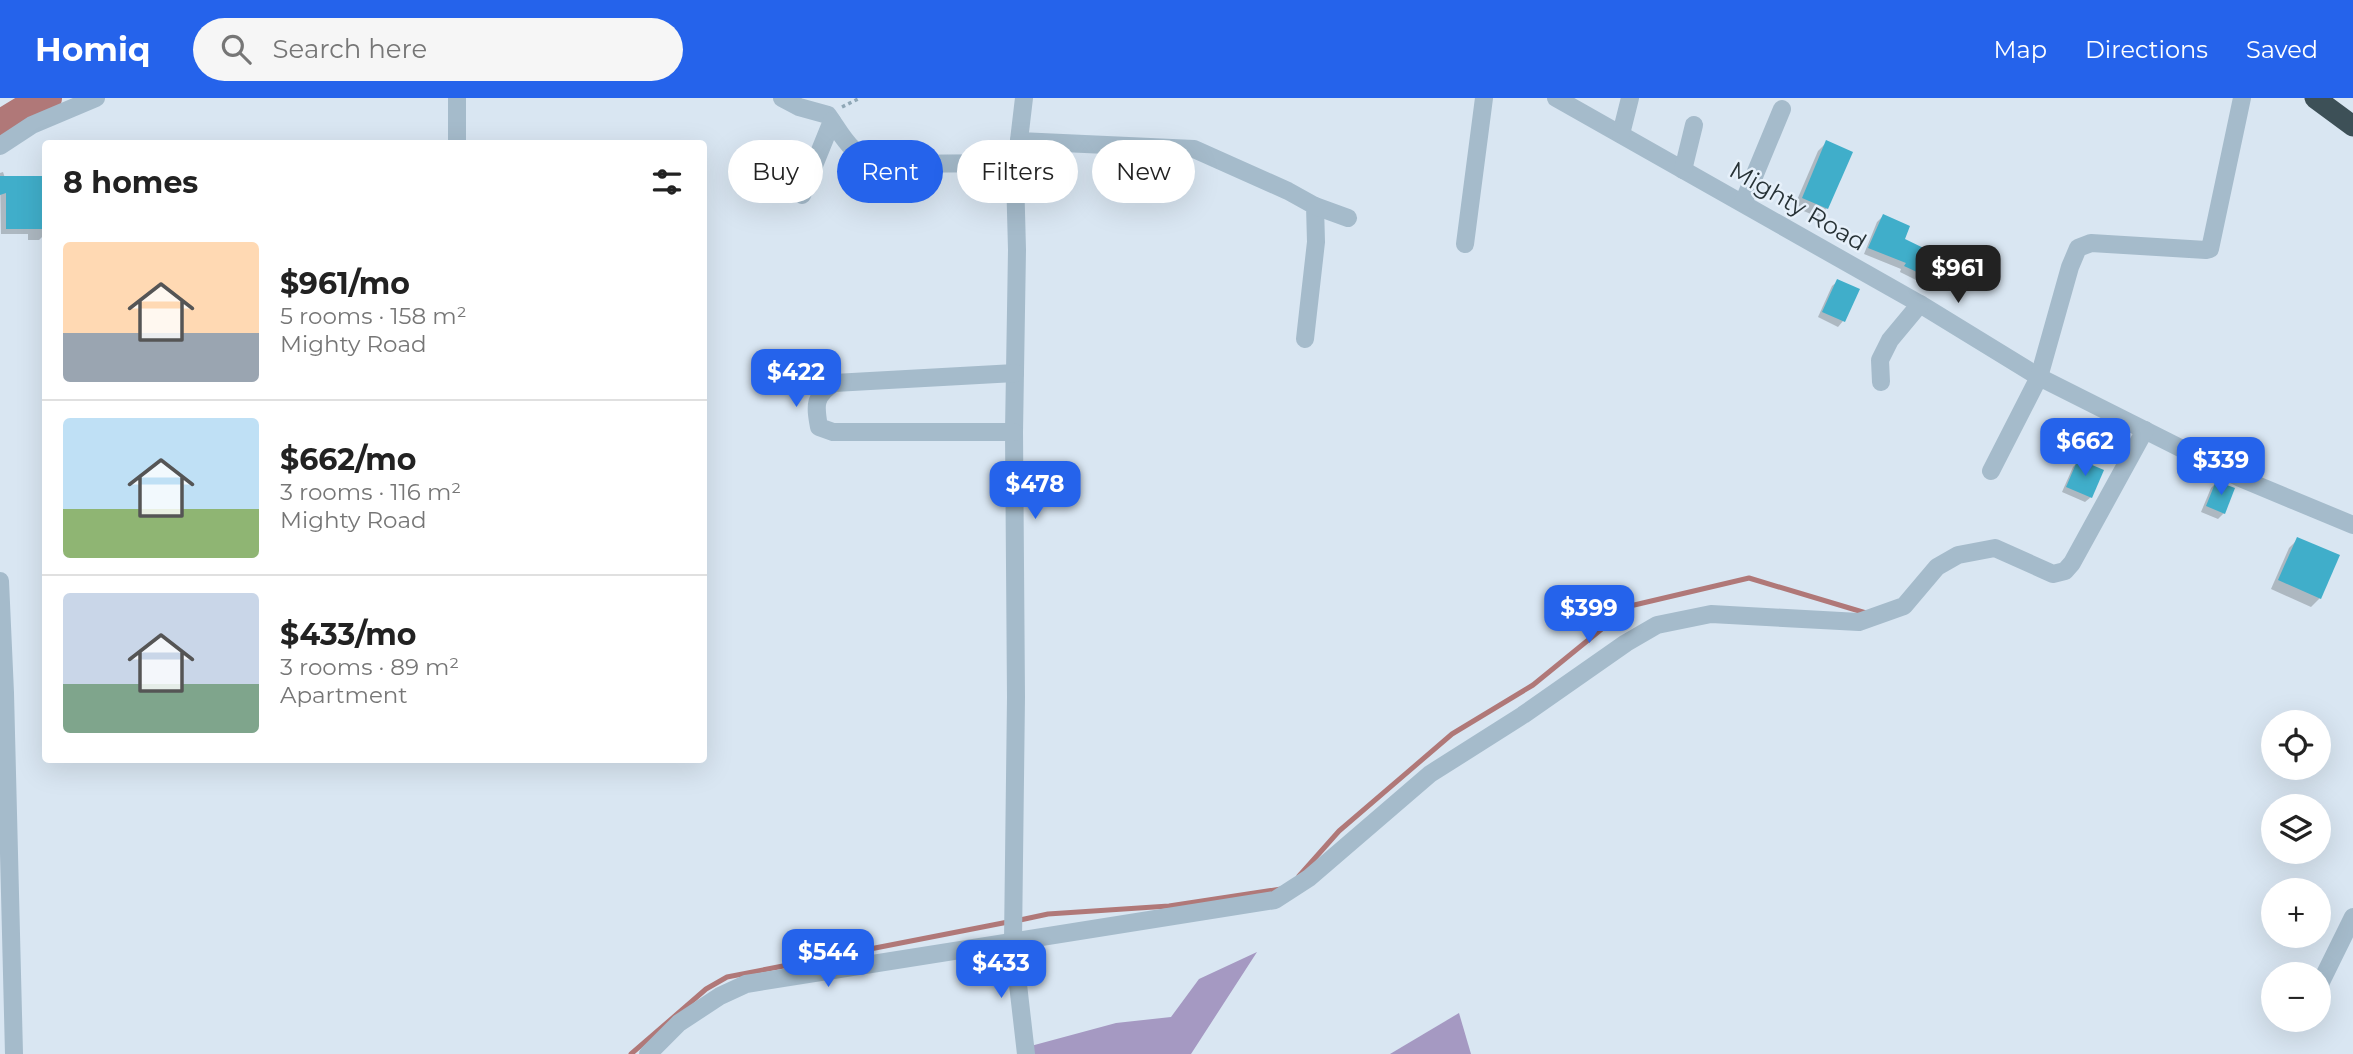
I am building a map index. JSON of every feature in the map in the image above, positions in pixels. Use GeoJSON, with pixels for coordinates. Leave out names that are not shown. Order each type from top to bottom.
{"type":"FeatureCollection","features":[{"type":"Feature","properties":{"kind":"highway"},"geometry":{"type":"LineString","coordinates":[[2315,98],[2353,126]]}},
{"type":"Feature","properties":{"kind":"street"},"geometry":{"type":"LineString","coordinates":[[0,146],[32,125],[96,98]]}},
{"type":"Feature","properties":{"kind":"street"},"geometry":{"type":"LineString","coordinates":[[457,98],[457,140]]}},
{"type":"Feature","properties":{"kind":"street"},"geometry":{"type":"LineString","coordinates":[[782,98],[799,107],[828,115],[842,138],[862,158],[881,164],[957,163]]}},
{"type":"Feature","properties":{"kind":"street"},"geometry":{"type":"LineString","coordinates":[[1019,140],[1024,98]]}},
{"type":"Feature","properties":{"kind":"street"},"geometry":{"type":"LineString","coordinates":[[1465,244],[1484,98]]}},
{"type":"Feature","properties":{"kind":"street","name":"Mighty Road"},"geometry":{"type":"LineString","coordinates":[[1556,98],[1920,304],[2039,377],[2240,478],[2353,525]]}},
{"type":"Feature","properties":{"kind":"street"},"geometry":{"type":"LineString","coordinates":[[1620,134],[1630,98]]}},
{"type":"Feature","properties":{"kind":"street"},"geometry":{"type":"LineString","coordinates":[[1991,471],[2039,377],[2066,278],[2078,248],[2091,243],[2210,249],[2242,98]]}},
{"type":"Feature","properties":{"kind":"street"},"geometry":{"type":"LineString","coordinates":[[1742,203],[1782,109]]}},
{"type":"Feature","properties":{"kind":"street"},"geometry":{"type":"LineString","coordinates":[[823,143],[832,121]]}},
{"type":"Feature","properties":{"kind":"street"},"geometry":{"type":"LineString","coordinates":[[1683,170],[1695,125]]}},
{"type":"Feature","properties":{"kind":"street"},"geometry":{"type":"LineString","coordinates":[[1078,144],[1194,149],[1315,206],[1348,218]]}},
{"type":"Feature","properties":{"kind":"street"},"geometry":{"type":"LineString","coordinates":[[1016,203],[1013,941],[1026,1054]]}},
{"type":"Feature","properties":{"kind":"street"},"geometry":{"type":"LineString","coordinates":[[1305,339],[1316,242],[1315,206]]}},
{"type":"Feature","properties":{"kind":"street"},"geometry":{"type":"LineString","coordinates":[[1881,382],[1880,360],[1890,340],[1920,304]]}},
{"type":"Feature","properties":{"kind":"street"},"geometry":{"type":"LineString","coordinates":[[1014,432],[833,432],[819,427],[815,406],[822,390],[834,383],[1015,373]]}},
{"type":"Feature","properties":{"kind":"street"},"geometry":{"type":"LineString","coordinates":[[648,1054],[679,1023],[720,996],[746,984],[1275,900],[1309,878],[1430,774],[1657,625],[1711,614],[1859,622],[1903,606],[1937,568],[1958,555],[1995,548],[2053,574],[2065,571],[2072,563],[2145,430]]}},
{"type":"Feature","properties":{"kind":"street"},"geometry":{"type":"LineString","coordinates":[[0,581],[14,1054]]}},
{"type":"Feature","properties":{"kind":"street"},"geometry":{"type":"LineString","coordinates":[[2331,962],[2353,917]]}},
{"type":"Feature","properties":{"kind":"shaded area"},"geometry":{"type":"Polygon","coordinates":[[[1257,952],[1191,1054],[1019,1054],[1027,1047],[1116,1023],[1171,1017],[1199,979],[1257,952]]]}},
{"type":"Feature","properties":{"kind":"shaded area"},"geometry":{"type":"Polygon","coordinates":[[[1459,1013],[1471,1054],[1390,1054],[1459,1013]]]}},
{"type":"Feature","properties":{"kind":"building"},"geometry":{"type":"Polygon","coordinates":[[[1826,140],[1853,152],[1828,209],[1802,198],[1826,140]]]}},
{"type":"Feature","properties":{"kind":"building"},"geometry":{"type":"Polygon","coordinates":[[[0,176],[42,176],[42,229],[6,229],[6,193],[0,195],[0,176]]]}},
{"type":"Feature","properties":{"kind":"building"},"geometry":{"type":"Polygon","coordinates":[[[1883,214],[1910,226],[1905,239],[1942,257],[1932,279],[1904,266],[1906,263],[1868,248],[1883,214]]]}},
{"type":"Feature","properties":{"kind":"building"},"geometry":{"type":"Polygon","coordinates":[[[1837,279],[1860,289],[1845,322],[1822,312],[1837,279]]]}},
{"type":"Feature","properties":{"kind":"building"},"geometry":{"type":"Polygon","coordinates":[[[2078,459],[2104,470],[2092,498],[2066,487],[2078,459]]]}},
{"type":"Feature","properties":{"kind":"building"},"geometry":{"type":"Polygon","coordinates":[[[2216,481],[2235,488],[2225,514],[2206,506],[2216,481]]]}},
{"type":"Feature","properties":{"kind":"building"},"geometry":{"type":"Polygon","coordinates":[[[2297,537],[2340,555],[2321,599],[2278,580],[2297,537]]]}},
{"type":"Feature","properties":{"kind":"waterway"},"geometry":{"type":"LineString","coordinates":[[0,126],[46,98]]}},
{"type":"Feature","properties":{"kind":"waterway"},"geometry":{"type":"LineString","coordinates":[[1299,876],[1339,831],[1452,734],[1533,685],[1630,606],[1749,578],[1866,613]]}},
{"type":"Feature","properties":{"kind":"waterway"},"geometry":{"type":"LineString","coordinates":[[1020,920],[1048,914],[1169,906],[1281,889]]}},
{"type":"Feature","properties":{"kind":"waterway"},"geometry":{"type":"LineString","coordinates":[[631,1054],[706,989],[727,977],[1008,922]]}}]}
